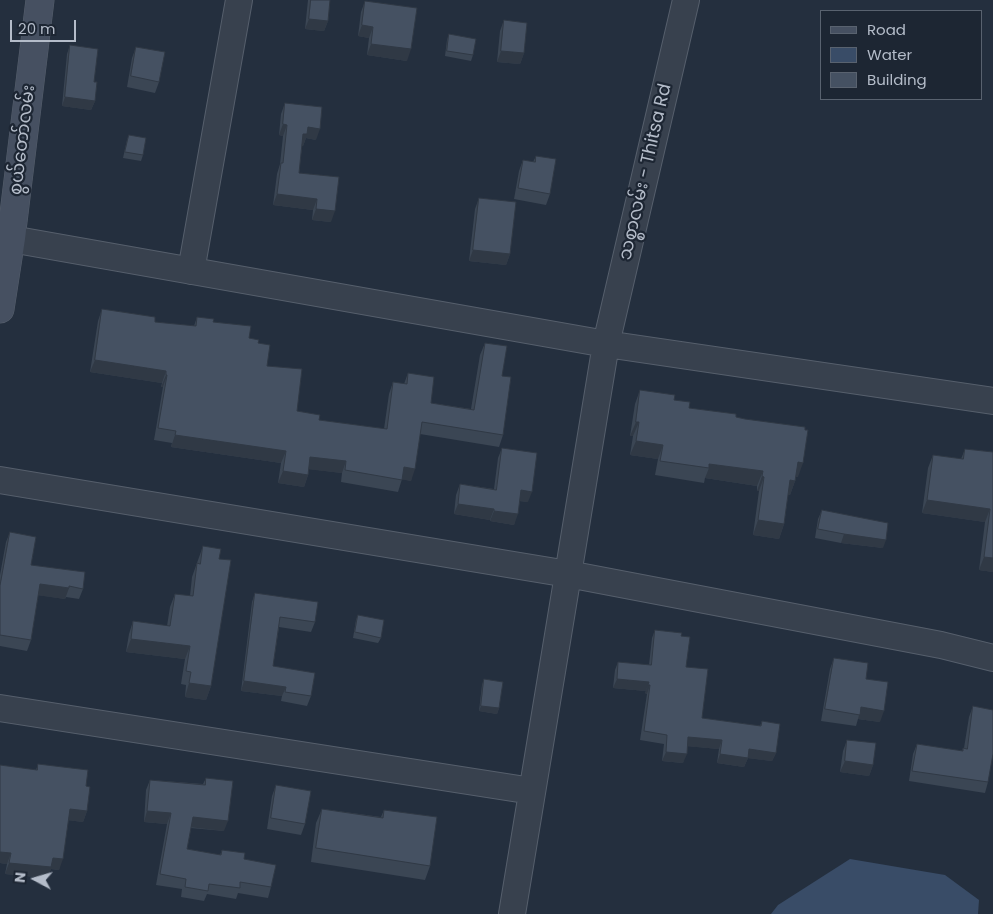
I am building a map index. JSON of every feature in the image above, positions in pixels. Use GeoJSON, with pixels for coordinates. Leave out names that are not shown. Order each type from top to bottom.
{"type":"FeatureCollection","features":[{"type":"Feature","properties":{"kind":"street","name":"စွယ်တော်လမ်း"},"geometry":{"type":"LineString","coordinates":[[0,309],[6,238],[40,0]]}},
{"type":"Feature","properties":{"kind":"street"},"geometry":{"type":"LineString","coordinates":[[191,270],[239,0]]}},
{"type":"Feature","properties":{"kind":"street","name":"သစ္စာလမ်း - Thitsa Rd"},"geometry":{"type":"LineString","coordinates":[[512,914],[606,344],[686,0]]}},
{"type":"Feature","properties":{"kind":"street"},"geometry":{"type":"LineString","coordinates":[[6,238],[606,344],[993,401]]}},
{"type":"Feature","properties":{"kind":"street"},"geometry":{"type":"LineString","coordinates":[[0,480],[568,574],[940,644],[993,658]]}},
{"type":"Feature","properties":{"kind":"street"},"geometry":{"type":"LineString","coordinates":[[0,708],[532,790]]}},
{"type":"Feature","properties":{"kind":"water"},"geometry":{"type":"Polygon","coordinates":[[[850,859],[945,875],[979,900],[978,914],[771,914],[778,905],[850,859]]]}},
{"type":"Feature","properties":{"kind":"building"},"geometry":{"type":"Polygon","coordinates":[[[311,0],[330,0],[328,21],[309,19],[311,0]]]}},
{"type":"Feature","properties":{"kind":"building"},"geometry":{"type":"Polygon","coordinates":[[[365,1],[417,8],[411,49],[371,44],[373,27],[362,25],[365,1]]]}},
{"type":"Feature","properties":{"kind":"building"},"geometry":{"type":"Polygon","coordinates":[[[504,20],[527,23],[524,53],[501,51],[504,20]]]}},
{"type":"Feature","properties":{"kind":"building"},"geometry":{"type":"Polygon","coordinates":[[[449,34],[476,39],[473,55],[447,51],[449,34]]]}},
{"type":"Feature","properties":{"kind":"building"},"geometry":{"type":"Polygon","coordinates":[[[70,45],[98,49],[94,82],[97,82],[95,101],[65,97],[70,45]]]}},
{"type":"Feature","properties":{"kind":"building"},"geometry":{"type":"Polygon","coordinates":[[[136,47],[165,52],[159,82],[131,76],[136,47]]]}},
{"type":"Feature","properties":{"kind":"building"},"geometry":{"type":"Polygon","coordinates":[[[285,103],[322,107],[320,129],[308,127],[307,134],[303,134],[299,173],[339,177],[335,211],[316,209],[317,199],[277,194],[287,125],[283,124],[285,103]]]}},
{"type":"Feature","properties":{"kind":"building"},"geometry":{"type":"Polygon","coordinates":[[[129,135],[146,138],[143,155],[125,152],[129,135]]]}},
{"type":"Feature","properties":{"kind":"building"},"geometry":{"type":"Polygon","coordinates":[[[536,156],[556,159],[550,194],[518,188],[523,160],[535,162],[536,156]]]}},
{"type":"Feature","properties":{"kind":"building"},"geometry":{"type":"Polygon","coordinates":[[[479,198],[516,202],[510,254],[473,250],[479,198]]]}},
{"type":"Feature","properties":{"kind":"building"},"geometry":{"type":"Polygon","coordinates":[[[102,309],[155,317],[155,322],[196,326],[197,317],[214,319],[213,322],[251,326],[249,338],[259,340],[258,343],[270,345],[267,366],[302,369],[297,411],[320,415],[319,420],[387,429],[393,382],[407,384],[408,373],[434,377],[431,403],[474,410],[485,343],[507,346],[502,376],[511,377],[503,435],[422,422],[415,469],[404,467],[402,480],[345,470],[346,461],[310,457],[308,475],[283,471],[286,451],[175,435],[176,431],[158,428],[167,375],[166,371],[95,360],[102,309]]]}},
{"type":"Feature","properties":{"kind":"building"},"geometry":{"type":"Polygon","coordinates":[[[640,390],[675,395],[674,400],[690,402],[689,408],[736,414],[736,417],[745,419],[805,427],[805,430],[808,430],[803,463],[798,462],[795,481],[790,480],[784,524],[758,520],[764,477],[762,476],[763,471],[709,464],[709,468],[660,461],[663,445],[636,441],[639,422],[636,422],[640,390]]]}},
{"type":"Feature","properties":{"kind":"building"},"geometry":{"type":"Polygon","coordinates":[[[502,448],[537,453],[532,492],[521,490],[518,514],[458,504],[460,484],[496,490],[502,448]]]}},
{"type":"Feature","properties":{"kind":"building"},"geometry":{"type":"Polygon","coordinates":[[[965,449],[993,452],[993,558],[984,557],[990,509],[927,500],[933,455],[963,459],[965,449]]]}},
{"type":"Feature","properties":{"kind":"building"},"geometry":{"type":"Polygon","coordinates":[[[822,510],[888,523],[886,540],[818,529],[822,510]]]}},
{"type":"Feature","properties":{"kind":"building"},"geometry":{"type":"Polygon","coordinates":[[[10,532],[36,537],[31,565],[85,572],[83,589],[40,584],[31,640],[0,635],[0,586],[10,532]]]}},
{"type":"Feature","properties":{"kind":"building"},"geometry":{"type":"Polygon","coordinates":[[[203,546],[221,549],[219,559],[231,560],[211,686],[189,683],[191,672],[186,671],[190,646],[131,639],[133,621],[170,626],[175,594],[193,596],[197,563],[200,564],[203,546]]]}},
{"type":"Feature","properties":{"kind":"building"},"geometry":{"type":"Polygon","coordinates":[[[255,593],[318,602],[315,622],[280,617],[273,666],[315,673],[311,696],[285,692],[286,687],[244,681],[255,593]]]}},
{"type":"Feature","properties":{"kind":"building"},"geometry":{"type":"Polygon","coordinates":[[[358,615],[384,620],[381,638],[355,632],[358,615]]]}},
{"type":"Feature","properties":{"kind":"building"},"geometry":{"type":"Polygon","coordinates":[[[655,630],[682,633],[681,636],[690,637],[686,667],[708,669],[702,718],[761,726],[762,721],[780,724],[776,753],[749,749],[748,758],[720,754],[722,740],[688,737],[687,754],[666,752],[667,735],[644,731],[649,682],[617,679],[618,662],[651,665],[655,630]]]}},
{"type":"Feature","properties":{"kind":"building"},"geometry":{"type":"Polygon","coordinates":[[[834,658],[868,663],[866,679],[888,682],[884,711],[861,707],[860,715],[825,709],[834,658]]]}},
{"type":"Feature","properties":{"kind":"building"},"geometry":{"type":"Polygon","coordinates":[[[484,679],[503,682],[499,708],[481,706],[484,679]]]}},
{"type":"Feature","properties":{"kind":"building"},"geometry":{"type":"Polygon","coordinates":[[[973,706],[993,710],[993,754],[988,782],[912,771],[917,744],[963,751],[963,748],[967,749],[973,706]]]}},
{"type":"Feature","properties":{"kind":"building"},"geometry":{"type":"Polygon","coordinates":[[[847,740],[876,743],[873,765],[845,761],[847,740]]]}},
{"type":"Feature","properties":{"kind":"building"},"geometry":{"type":"Polygon","coordinates":[[[38,764],[88,770],[86,786],[90,787],[87,811],[70,809],[63,859],[53,858],[51,867],[9,863],[11,853],[0,852],[0,765],[37,770],[38,764]]]}},
{"type":"Feature","properties":{"kind":"building"},"geometry":{"type":"Polygon","coordinates":[[[206,778],[233,781],[228,821],[193,817],[187,849],[221,855],[222,850],[245,853],[244,859],[276,865],[271,887],[240,882],[240,888],[209,884],[208,891],[185,887],[186,879],[160,874],[171,813],[147,811],[150,780],[205,785],[206,778]]]}},
{"type":"Feature","properties":{"kind":"building"},"geometry":{"type":"Polygon","coordinates":[[[276,785],[311,791],[305,824],[271,818],[276,785]]]}},
{"type":"Feature","properties":{"kind":"building"},"geometry":{"type":"Polygon","coordinates":[[[322,809],[383,818],[384,810],[437,817],[430,866],[316,848],[322,809]]]}}]}
